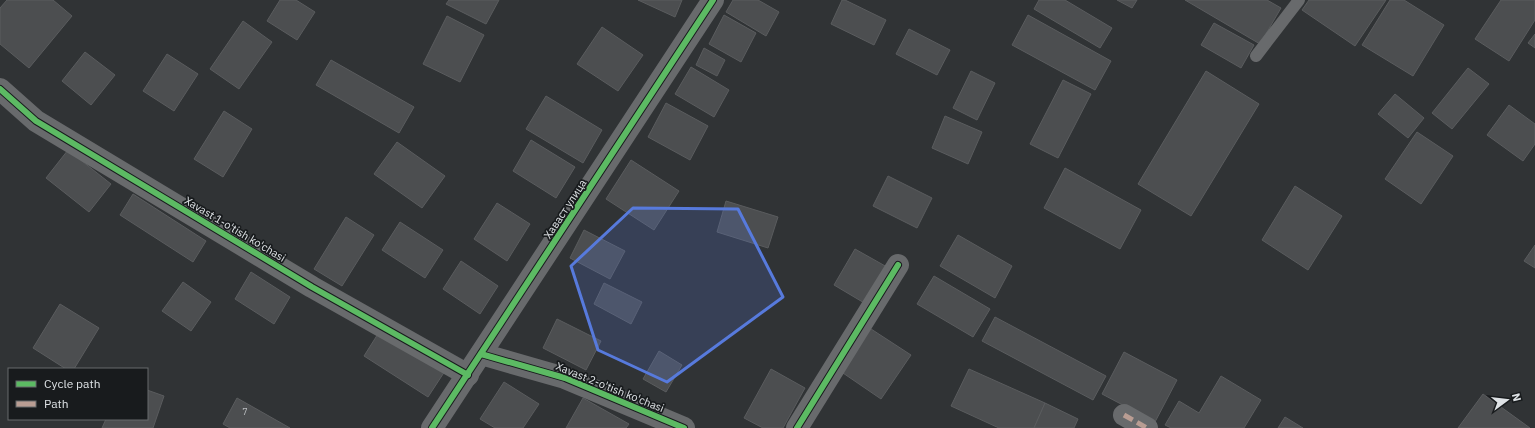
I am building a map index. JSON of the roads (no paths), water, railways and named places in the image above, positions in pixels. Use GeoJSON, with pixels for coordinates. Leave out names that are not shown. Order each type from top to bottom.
{"type":"FeatureCollection","features":[{"type":"Feature","properties":{"kind":"street","name":"Хаваст улица"},"geometry":{"type":"LineString","coordinates":[[432,428],[468,376],[713,0]]}},
{"type":"Feature","properties":{"kind":"street","name":"Xavast 1-o'tish ko'chasi"},"geometry":{"type":"LineString","coordinates":[[0,89],[36,121],[312,287],[468,376]]}},
{"type":"Feature","properties":{"kind":"street"},"geometry":{"type":"LineString","coordinates":[[797,428],[898,265]]}},
{"type":"Feature","properties":{"kind":"street","name":"Xavast 2-o'tish ko'chasi"},"geometry":{"type":"LineString","coordinates":[[481,354],[565,378],[684,428]]}},
{"type":"Feature","properties":{"kind":"street"},"geometry":{"type":"LineString","coordinates":[[1124,415],[1147,428]]}},
{"type":"Feature","properties":{"kind":"lane"},"geometry":{"type":"LineString","coordinates":[[1256,56],[1299,0]]}}]}
